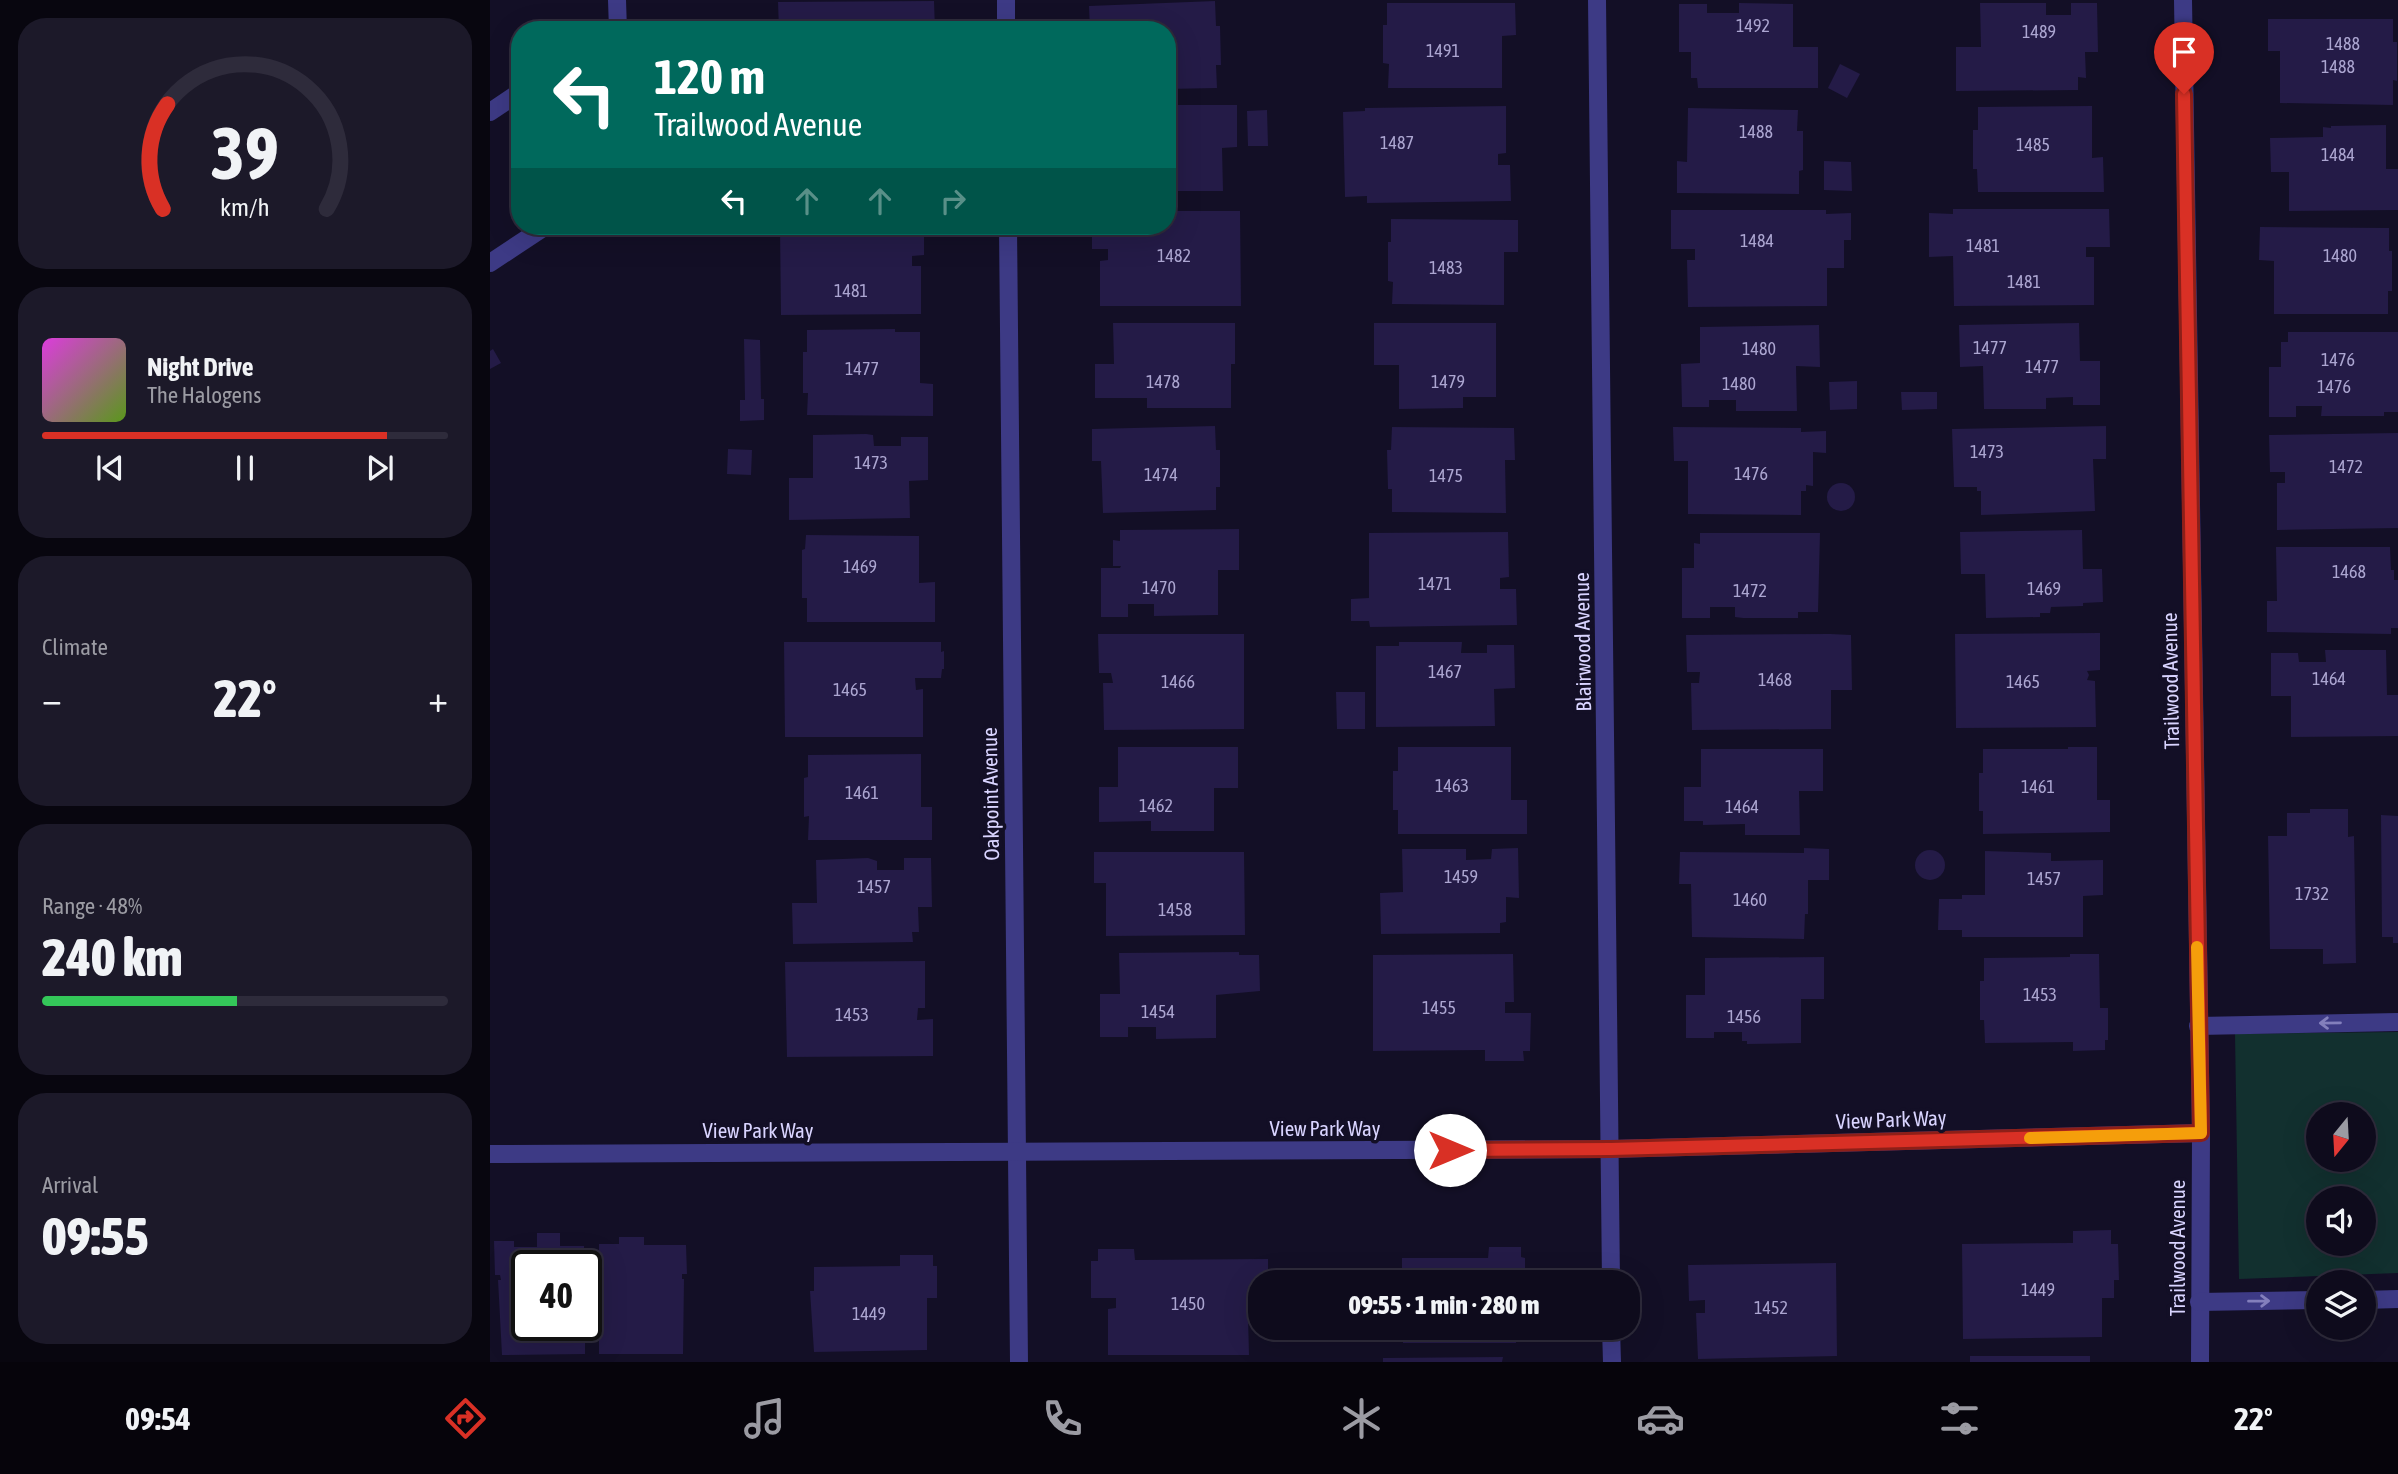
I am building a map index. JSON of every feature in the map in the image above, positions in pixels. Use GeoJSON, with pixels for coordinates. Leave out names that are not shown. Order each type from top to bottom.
{"type":"FeatureCollection","features":[{"type":"Feature","properties":{"kind":"street"},"geometry":{"type":"LineString","coordinates":[[617,0],[617,21]]}},
{"type":"Feature","properties":{"kind":"street"},"geometry":{"type":"LineString","coordinates":[[1006,0],[1006,21]]}},
{"type":"Feature","properties":{"kind":"street","name":"Blairwood Avenue"},"geometry":{"type":"LineString","coordinates":[[1597,0],[1611,1270]]}},
{"type":"Feature","properties":{"kind":"street","name":"Trailwood Avenue"},"geometry":{"type":"LineString","coordinates":[[2183,0],[2201,1133],[2200,1362]]}},
{"type":"Feature","properties":{"kind":"street"},"geometry":{"type":"LineString","coordinates":[[490,112],[511,98]]}},
{"type":"Feature","properties":{"kind":"street"},"geometry":{"type":"LineString","coordinates":[[490,263],[532,235]]}},
{"type":"Feature","properties":{"kind":"street","name":"Oakpoint Avenue"},"geometry":{"type":"LineString","coordinates":[[1008,235],[1019,1362]]}},
{"type":"Feature","properties":{"kind":"street"},"geometry":{"type":"LineString","coordinates":[[2198,1026],[2398,1022]]}},
{"type":"Feature","properties":{"kind":"street","name":"View Park Way"},"geometry":{"type":"LineString","coordinates":[[490,1154],[1611,1149],[2201,1133]]}},
{"type":"Feature","properties":{"kind":"street"},"geometry":{"type":"LineString","coordinates":[[2376,1300],[2398,1299]]}},
{"type":"Feature","properties":{"kind":"street"},"geometry":{"type":"LineString","coordinates":[[2199,1302],[2306,1300]]}},
{"type":"Feature","properties":{"kind":"street"},"geometry":{"type":"LineString","coordinates":[[1612,1340],[1612,1362]]}},
{"type":"Feature","properties":{"kind":"green space"},"geometry":{"type":"Polygon","coordinates":[[[2398,1032],[2398,1273],[2376,1274],[2376,1270],[2306,1270],[2306,1276],[2239,1279],[2235,1034],[2398,1032]]]}},
{"type":"Feature","properties":{"kind":"building"},"geometry":{"type":"Polygon","coordinates":[[[934,1],[935,21],[779,21],[778,2],[934,1]]]}},
{"type":"Feature","properties":{"kind":"building"},"geometry":{"type":"Polygon","coordinates":[[[1215,1],[1216,26],[1220,26],[1221,65],[1216,65],[1217,88],[1176,89],[1176,21],[1090,21],[1089,6],[1215,1]]]}},
{"type":"Feature","properties":{"kind":"building"},"geometry":{"type":"Polygon","coordinates":[[[1387,3],[1515,3],[1516,35],[1502,36],[1502,88],[1388,88],[1389,64],[1383,63],[1383,25],[1387,25],[1387,3]]]}},
{"type":"Feature","properties":{"kind":"building"},"geometry":{"type":"Polygon","coordinates":[[[1739,3],[1793,4],[1793,47],[1818,47],[1818,88],[1698,88],[1697,78],[1691,78],[1691,52],[1679,52],[1679,4],[1707,4],[1707,13],[1739,13],[1739,3]]]}},
{"type":"Feature","properties":{"kind":"building"},"geometry":{"type":"Polygon","coordinates":[[[1980,3],[2046,3],[2046,15],[2071,15],[2071,3],[2097,3],[2098,52],[2085,52],[2086,78],[2078,77],[2078,90],[1956,91],[1956,47],[1981,47],[1980,3]]]}},
{"type":"Feature","properties":{"kind":"building"},"geometry":{"type":"Polygon","coordinates":[[[2268,19],[2393,19],[2393,42],[2397,42],[2397,81],[2393,80],[2393,105],[2280,103],[2280,51],[2268,51],[2268,19]]]}},
{"type":"Feature","properties":{"kind":"building"},"geometry":{"type":"Polygon","coordinates":[[[1840,64],[1860,74],[1847,98],[1828,88],[1840,64]]]}},
{"type":"Feature","properties":{"kind":"building"},"geometry":{"type":"Polygon","coordinates":[[[1176,105],[1237,105],[1237,147],[1222,148],[1223,191],[1176,191],[1176,105]]]}},
{"type":"Feature","properties":{"kind":"building"},"geometry":{"type":"Polygon","coordinates":[[[1506,106],[1506,153],[1498,154],[1498,165],[1510,165],[1511,201],[1367,203],[1367,196],[1345,197],[1343,112],[1365,111],[1365,108],[1506,106]]]}},
{"type":"Feature","properties":{"kind":"building"},"geometry":{"type":"Polygon","coordinates":[[[2092,106],[2092,158],[2103,157],[2104,192],[1978,192],[1977,169],[1973,169],[1973,130],[1978,130],[1978,107],[2092,106]]]}},
{"type":"Feature","properties":{"kind":"building"},"geometry":{"type":"Polygon","coordinates":[[[1688,108],[1798,110],[1797,131],[1803,131],[1803,170],[1799,171],[1799,194],[1677,193],[1677,161],[1687,162],[1688,108]]]}},
{"type":"Feature","properties":{"kind":"building"},"geometry":{"type":"Polygon","coordinates":[[[1267,110],[1268,146],[1248,146],[1247,111],[1267,110]]]}},
{"type":"Feature","properties":{"kind":"building"},"geometry":{"type":"Polygon","coordinates":[[[2386,125],[2386,169],[2398,169],[2398,210],[2289,211],[2289,172],[2271,172],[2270,138],[2323,137],[2323,127],[2331,126],[2386,125]]]}},
{"type":"Feature","properties":{"kind":"building"},"geometry":{"type":"Polygon","coordinates":[[[1824,161],[1851,162],[1852,191],[1824,190],[1824,161]]]}},
{"type":"Feature","properties":{"kind":"building"},"geometry":{"type":"Polygon","coordinates":[[[1953,209],[2109,209],[2110,247],[2086,247],[2086,257],[2094,257],[2094,305],[1954,306],[1953,256],[1929,257],[1929,213],[1953,214],[1953,209]]]}},
{"type":"Feature","properties":{"kind":"building"},"geometry":{"type":"Polygon","coordinates":[[[1671,210],[1826,210],[1826,214],[1851,213],[1851,240],[1844,240],[1844,268],[1827,268],[1827,306],[1688,307],[1687,260],[1695,260],[1695,249],[1671,249],[1671,210]]]}},
{"type":"Feature","properties":{"kind":"building"},"geometry":{"type":"Polygon","coordinates":[[[1176,211],[1240,211],[1241,306],[1100,306],[1100,261],[1108,260],[1108,249],[1092,249],[1092,235],[1176,235],[1176,211]]]}},
{"type":"Feature","properties":{"kind":"building"},"geometry":{"type":"Polygon","coordinates":[[[1391,219],[1518,220],[1518,252],[1504,252],[1504,305],[1392,304],[1393,282],[1388,281],[1391,219]]]}},
{"type":"Feature","properties":{"kind":"building"},"geometry":{"type":"Polygon","coordinates":[[[2260,227],[2389,228],[2392,291],[2388,291],[2388,314],[2274,314],[2274,261],[2259,260],[2260,227]]]}},
{"type":"Feature","properties":{"kind":"building"},"geometry":{"type":"Polygon","coordinates":[[[780,235],[924,235],[924,255],[912,256],[912,266],[921,266],[921,314],[781,315],[780,235]]]}},
{"type":"Feature","properties":{"kind":"building"},"geometry":{"type":"Polygon","coordinates":[[[1113,323],[1235,323],[1231,408],[1147,408],[1147,398],[1095,398],[1095,364],[1114,364],[1113,323]]]}},
{"type":"Feature","properties":{"kind":"building"},"geometry":{"type":"Polygon","coordinates":[[[1374,323],[1496,323],[1496,397],[1463,397],[1463,408],[1399,409],[1399,365],[1374,365],[1374,323]]]}},
{"type":"Feature","properties":{"kind":"building"},"geometry":{"type":"Polygon","coordinates":[[[2079,323],[2080,361],[2100,361],[2100,405],[2073,405],[2073,397],[2046,398],[2046,409],[1984,409],[1983,366],[1960,367],[1959,325],[2079,323]]]}},
{"type":"Feature","properties":{"kind":"building"},"geometry":{"type":"Polygon","coordinates":[[[1819,325],[1820,367],[1796,366],[1797,411],[1736,411],[1736,400],[1709,400],[1709,407],[1682,407],[1681,364],[1700,363],[1700,327],[1819,325]]]}},
{"type":"Feature","properties":{"kind":"building"},"geometry":{"type":"Polygon","coordinates":[[[895,329],[895,332],[920,332],[920,383],[933,384],[933,416],[807,415],[808,393],[803,393],[803,352],[807,352],[807,330],[895,329]]]}},
{"type":"Feature","properties":{"kind":"building"},"geometry":{"type":"Polygon","coordinates":[[[2288,332],[2398,332],[2398,412],[2384,412],[2384,416],[2321,416],[2322,406],[2296,406],[2296,417],[2269,417],[2269,367],[2281,367],[2281,342],[2288,342],[2288,332]]]}},
{"type":"Feature","properties":{"kind":"building"},"geometry":{"type":"Polygon","coordinates":[[[744,339],[760,340],[764,420],[740,421],[740,400],[745,400],[744,339]]]}},
{"type":"Feature","properties":{"kind":"building"},"geometry":{"type":"Polygon","coordinates":[[[493,349],[501,363],[490,369],[490,351],[493,349]]]}},
{"type":"Feature","properties":{"kind":"building"},"geometry":{"type":"Polygon","coordinates":[[[1857,381],[1857,409],[1830,410],[1829,382],[1857,381]]]}},
{"type":"Feature","properties":{"kind":"building"},"geometry":{"type":"Polygon","coordinates":[[[1901,392],[1937,392],[1937,409],[1902,410],[1901,392]]]}},
{"type":"Feature","properties":{"kind":"building"},"geometry":{"type":"Polygon","coordinates":[[[1215,426],[1216,450],[1220,450],[1220,487],[1216,487],[1216,510],[1103,513],[1101,461],[1092,461],[1092,429],[1215,426]]]}},
{"type":"Feature","properties":{"kind":"building"},"geometry":{"type":"Polygon","coordinates":[[[2106,426],[2106,459],[2093,459],[2095,511],[1981,515],[1981,491],[1977,491],[1977,487],[1954,487],[1952,429],[2106,426]]]}},
{"type":"Feature","properties":{"kind":"building"},"geometry":{"type":"Polygon","coordinates":[[[1392,427],[1514,428],[1515,460],[1505,460],[1506,513],[1392,512],[1392,489],[1388,489],[1387,450],[1391,450],[1392,427]]]}},
{"type":"Feature","properties":{"kind":"building"},"geometry":{"type":"Polygon","coordinates":[[[1673,427],[1801,428],[1801,432],[1826,431],[1826,453],[1813,452],[1813,486],[1806,485],[1806,491],[1801,491],[1801,515],[1688,514],[1688,461],[1674,461],[1673,427]]]}},
{"type":"Feature","properties":{"kind":"building"},"geometry":{"type":"Polygon","coordinates":[[[2398,433],[2398,528],[2277,530],[2277,483],[2285,483],[2285,472],[2270,472],[2269,435],[2398,433]]]}},
{"type":"Feature","properties":{"kind":"building"},"geometry":{"type":"Polygon","coordinates":[[[813,435],[873,435],[874,446],[901,446],[901,437],[928,437],[928,480],[909,481],[910,518],[789,520],[789,478],[813,478],[813,435]]]}},
{"type":"Feature","properties":{"kind":"building"},"geometry":{"type":"Polygon","coordinates":[[[728,449],[752,450],[751,475],[727,474],[728,449]]]}},
{"type":"Feature","properties":{"kind":"building"},"geometry":{"type":"Polygon","coordinates":[[[1841,483],[1851,487],[1855,497],[1851,507],[1841,511],[1831,507],[1827,497],[1831,487],[1841,483]]]}},
{"type":"Feature","properties":{"kind":"building"},"geometry":{"type":"Polygon","coordinates":[[[1239,529],[1239,570],[1218,570],[1218,615],[1154,616],[1154,604],[1128,604],[1128,617],[1101,617],[1101,568],[1121,566],[1113,566],[1113,540],[1120,541],[1120,530],[1239,529]]]}},
{"type":"Feature","properties":{"kind":"building"},"geometry":{"type":"Polygon","coordinates":[[[2082,530],[2083,569],[2102,569],[2103,602],[2051,607],[2050,613],[2040,613],[2040,617],[1986,618],[1985,574],[1961,574],[1960,532],[2082,530]]]}},
{"type":"Feature","properties":{"kind":"building"},"geometry":{"type":"Polygon","coordinates":[[[1508,532],[1509,577],[1500,578],[1500,589],[1516,589],[1517,625],[1370,627],[1369,621],[1351,621],[1351,599],[1369,598],[1369,533],[1508,532]]]}},
{"type":"Feature","properties":{"kind":"building"},"geometry":{"type":"Polygon","coordinates":[[[1700,533],[1820,533],[1818,612],[1798,612],[1798,618],[1743,618],[1735,617],[1735,607],[1710,607],[1710,618],[1682,618],[1682,568],[1694,568],[1694,543],[1700,544],[1700,533]]]}},
{"type":"Feature","properties":{"kind":"building"},"geometry":{"type":"Polygon","coordinates":[[[806,535],[919,536],[919,583],[935,582],[935,622],[807,622],[807,598],[802,598],[802,550],[805,549],[806,535]]]}},
{"type":"Feature","properties":{"kind":"building"},"geometry":{"type":"Polygon","coordinates":[[[2276,547],[2390,547],[2391,570],[2394,570],[2394,580],[2398,580],[2398,628],[2391,628],[2391,634],[2267,632],[2267,601],[2277,601],[2276,547]]]}},
{"type":"Feature","properties":{"kind":"building"},"geometry":{"type":"Polygon","coordinates":[[[2100,633],[2100,670],[2087,671],[2087,680],[2095,681],[2096,727],[1956,728],[1955,634],[2100,633]]]}},
{"type":"Feature","properties":{"kind":"building"},"geometry":{"type":"Polygon","coordinates":[[[1098,634],[1244,634],[1244,729],[1104,730],[1103,683],[1113,683],[1111,673],[1099,673],[1098,634]]]}},
{"type":"Feature","properties":{"kind":"building"},"geometry":{"type":"Polygon","coordinates":[[[1686,635],[1851,635],[1852,690],[1831,690],[1831,729],[1692,730],[1691,683],[1699,683],[1700,672],[1687,672],[1686,635]]]}},
{"type":"Feature","properties":{"kind":"building"},"geometry":{"type":"Polygon","coordinates":[[[784,642],[941,642],[944,669],[941,678],[915,678],[916,690],[923,689],[923,737],[785,737],[784,642]]]}},
{"type":"Feature","properties":{"kind":"building"},"geometry":{"type":"Polygon","coordinates":[[[1399,642],[1462,642],[1461,653],[1487,653],[1487,645],[1514,645],[1515,688],[1494,689],[1495,726],[1376,727],[1376,646],[1399,646],[1399,642]]]}},
{"type":"Feature","properties":{"kind":"building"},"geometry":{"type":"Polygon","coordinates":[[[2325,650],[2386,650],[2387,695],[2398,695],[2398,736],[2291,737],[2291,696],[2271,696],[2271,653],[2298,653],[2299,662],[2326,662],[2325,650]]]}},
{"type":"Feature","properties":{"kind":"building"},"geometry":{"type":"Polygon","coordinates":[[[1336,692],[1365,692],[1365,729],[1337,729],[1336,692]]]}},
{"type":"Feature","properties":{"kind":"building"},"geometry":{"type":"Polygon","coordinates":[[[1118,747],[1238,747],[1238,788],[1214,788],[1214,831],[1151,831],[1151,821],[1099,822],[1099,787],[1118,787],[1118,747]]]}},
{"type":"Feature","properties":{"kind":"building"},"geometry":{"type":"Polygon","coordinates":[[[1398,747],[1511,747],[1511,800],[1527,800],[1527,834],[1398,834],[1398,810],[1393,810],[1393,771],[1398,771],[1398,747]]]}},
{"type":"Feature","properties":{"kind":"building"},"geometry":{"type":"Polygon","coordinates":[[[2097,747],[2097,800],[2110,800],[2110,832],[1983,834],[1983,811],[1979,811],[1979,773],[1983,773],[1983,749],[2097,747]]]}},
{"type":"Feature","properties":{"kind":"building"},"geometry":{"type":"Polygon","coordinates":[[[1701,749],[1823,749],[1823,791],[1799,791],[1800,835],[1745,835],[1745,824],[1703,825],[1703,821],[1684,821],[1684,787],[1701,787],[1701,749]]]}},
{"type":"Feature","properties":{"kind":"building"},"geometry":{"type":"Polygon","coordinates":[[[921,754],[921,807],[932,807],[932,840],[808,840],[809,816],[804,817],[804,778],[808,777],[808,755],[921,754]]]}},
{"type":"Feature","properties":{"kind":"building"},"geometry":{"type":"Polygon","coordinates":[[[2310,809],[2348,809],[2348,837],[2354,836],[2356,963],[2323,964],[2323,949],[2270,949],[2268,836],[2287,836],[2287,813],[2310,813],[2310,809]]]}},
{"type":"Feature","properties":{"kind":"building"},"geometry":{"type":"Polygon","coordinates":[[[2381,815],[2398,816],[2398,943],[2393,943],[2393,937],[2382,937],[2381,815]]]}},
{"type":"Feature","properties":{"kind":"building"},"geometry":{"type":"Polygon","coordinates":[[[1518,848],[1519,898],[1506,897],[1506,922],[1500,923],[1500,933],[1381,934],[1380,893],[1403,892],[1402,849],[1466,849],[1466,860],[1491,859],[1492,849],[1518,848]]]}},
{"type":"Feature","properties":{"kind":"building"},"geometry":{"type":"Polygon","coordinates":[[[1804,848],[1829,849],[1829,880],[1808,880],[1808,914],[1805,914],[1804,939],[1692,937],[1691,884],[1679,884],[1680,852],[1804,853],[1804,848]]]}},
{"type":"Feature","properties":{"kind":"building"},"geometry":{"type":"Polygon","coordinates":[[[1930,850],[1940,855],[1945,865],[1940,875],[1930,880],[1920,875],[1915,865],[1920,855],[1930,850]]]}},
{"type":"Feature","properties":{"kind":"building"},"geometry":{"type":"Polygon","coordinates":[[[1985,851],[2051,853],[2051,861],[2103,860],[2103,895],[2083,896],[2083,937],[1962,937],[1962,930],[1938,930],[1939,899],[1985,895],[1985,851]]]}},
{"type":"Feature","properties":{"kind":"building"},"geometry":{"type":"Polygon","coordinates":[[[1094,852],[1244,852],[1245,935],[1106,936],[1106,883],[1094,883],[1094,852]]]}},
{"type":"Feature","properties":{"kind":"building"},"geometry":{"type":"Polygon","coordinates":[[[868,858],[877,861],[877,870],[904,870],[904,858],[931,858],[932,907],[918,907],[919,932],[912,932],[913,942],[793,944],[792,903],[817,903],[816,860],[868,858]]]}},
{"type":"Feature","properties":{"kind":"building"},"geometry":{"type":"Polygon","coordinates":[[[1239,952],[1239,955],[1259,955],[1260,991],[1216,995],[1216,1038],[1156,1039],[1156,1027],[1128,1027],[1128,1037],[1100,1037],[1100,994],[1120,994],[1119,953],[1239,952]]]}},
{"type":"Feature","properties":{"kind":"building"},"geometry":{"type":"Polygon","coordinates":[[[1513,954],[1514,1002],[1505,1002],[1505,1013],[1531,1013],[1530,1051],[1523,1051],[1524,1061],[1485,1061],[1485,1050],[1373,1051],[1373,955],[1513,954]]]}},
{"type":"Feature","properties":{"kind":"building"},"geometry":{"type":"Polygon","coordinates":[[[2070,954],[2099,954],[2100,1008],[2108,1008],[2108,1040],[2105,1040],[2105,1050],[2073,1051],[2073,1042],[1985,1043],[1984,1020],[1980,1020],[1980,981],[1984,981],[1984,958],[2070,957],[2070,954]]]}},
{"type":"Feature","properties":{"kind":"building"},"geometry":{"type":"Polygon","coordinates":[[[1824,957],[1824,999],[1801,999],[1801,1043],[1747,1044],[1747,1041],[1742,1041],[1742,1032],[1714,1032],[1714,1038],[1686,1038],[1686,995],[1705,995],[1705,958],[1824,957]]]}},
{"type":"Feature","properties":{"kind":"building"},"geometry":{"type":"Polygon","coordinates":[[[925,961],[925,1008],[918,1008],[917,1020],[933,1019],[933,1056],[787,1057],[785,962],[925,961]]]}},
{"type":"Feature","properties":{"kind":"building"},"geometry":{"type":"Polygon","coordinates":[[[2111,1230],[2111,1244],[2118,1244],[2119,1280],[2114,1280],[2114,1298],[2102,1298],[2102,1337],[1963,1339],[1962,1244],[2073,1243],[2073,1231],[2111,1230]]]}},
{"type":"Feature","properties":{"kind":"building"},"geometry":{"type":"Polygon","coordinates":[[[537,1233],[560,1233],[560,1246],[584,1246],[584,1250],[511,1250],[511,1341],[585,1341],[585,1354],[502,1355],[498,1280],[501,1280],[500,1275],[495,1275],[494,1241],[514,1241],[514,1247],[537,1247],[537,1233]]]}},
{"type":"Feature","properties":{"kind":"building"},"geometry":{"type":"Polygon","coordinates":[[[619,1237],[644,1237],[644,1245],[686,1245],[687,1274],[682,1274],[683,1354],[599,1354],[599,1341],[602,1341],[602,1250],[599,1250],[599,1244],[619,1244],[619,1237]]]}},
{"type":"Feature","properties":{"kind":"building"},"geometry":{"type":"Polygon","coordinates":[[[1489,1247],[1521,1247],[1525,1270],[1402,1270],[1402,1258],[1488,1258],[1489,1247]]]}},
{"type":"Feature","properties":{"kind":"building"},"geometry":{"type":"Polygon","coordinates":[[[1098,1249],[1134,1249],[1135,1260],[1268,1259],[1268,1270],[1248,1270],[1249,1355],[1108,1355],[1108,1309],[1116,1308],[1116,1298],[1091,1298],[1091,1261],[1098,1261],[1098,1249]]]}},
{"type":"Feature","properties":{"kind":"building"},"geometry":{"type":"Polygon","coordinates":[[[900,1255],[933,1255],[933,1266],[937,1266],[937,1298],[927,1298],[927,1350],[814,1352],[810,1291],[814,1291],[814,1267],[900,1266],[900,1255]]]}},
{"type":"Feature","properties":{"kind":"building"},"geometry":{"type":"Polygon","coordinates":[[[1836,1263],[1837,1356],[1698,1359],[1696,1313],[1705,1313],[1705,1300],[1689,1301],[1688,1265],[1836,1263]]]}},
{"type":"Feature","properties":{"kind":"building"},"geometry":{"type":"Polygon","coordinates":[[[1403,1340],[1516,1340],[1516,1343],[1403,1343],[1403,1340]]]}},
{"type":"Feature","properties":{"kind":"building"},"geometry":{"type":"Polygon","coordinates":[[[1970,1356],[2090,1356],[2090,1362],[1970,1362],[1970,1356]]]}},
{"type":"Feature","properties":{"kind":"building"},"geometry":{"type":"Polygon","coordinates":[[[1503,1357],[1502,1362],[1383,1362],[1383,1358],[1503,1357]]]}},
{"type":"Feature","properties":{"kind":"slow traffic"},"geometry":{"type":"LineString","coordinates":[[2030,1138],[2201,1133],[2197,947]]}},
{"type":"Feature","properties":{"kind":"route"},"geometry":{"type":"LineString","coordinates":[[1450,1150],[1611,1149],[2201,1133],[2184,94]]}}]}
